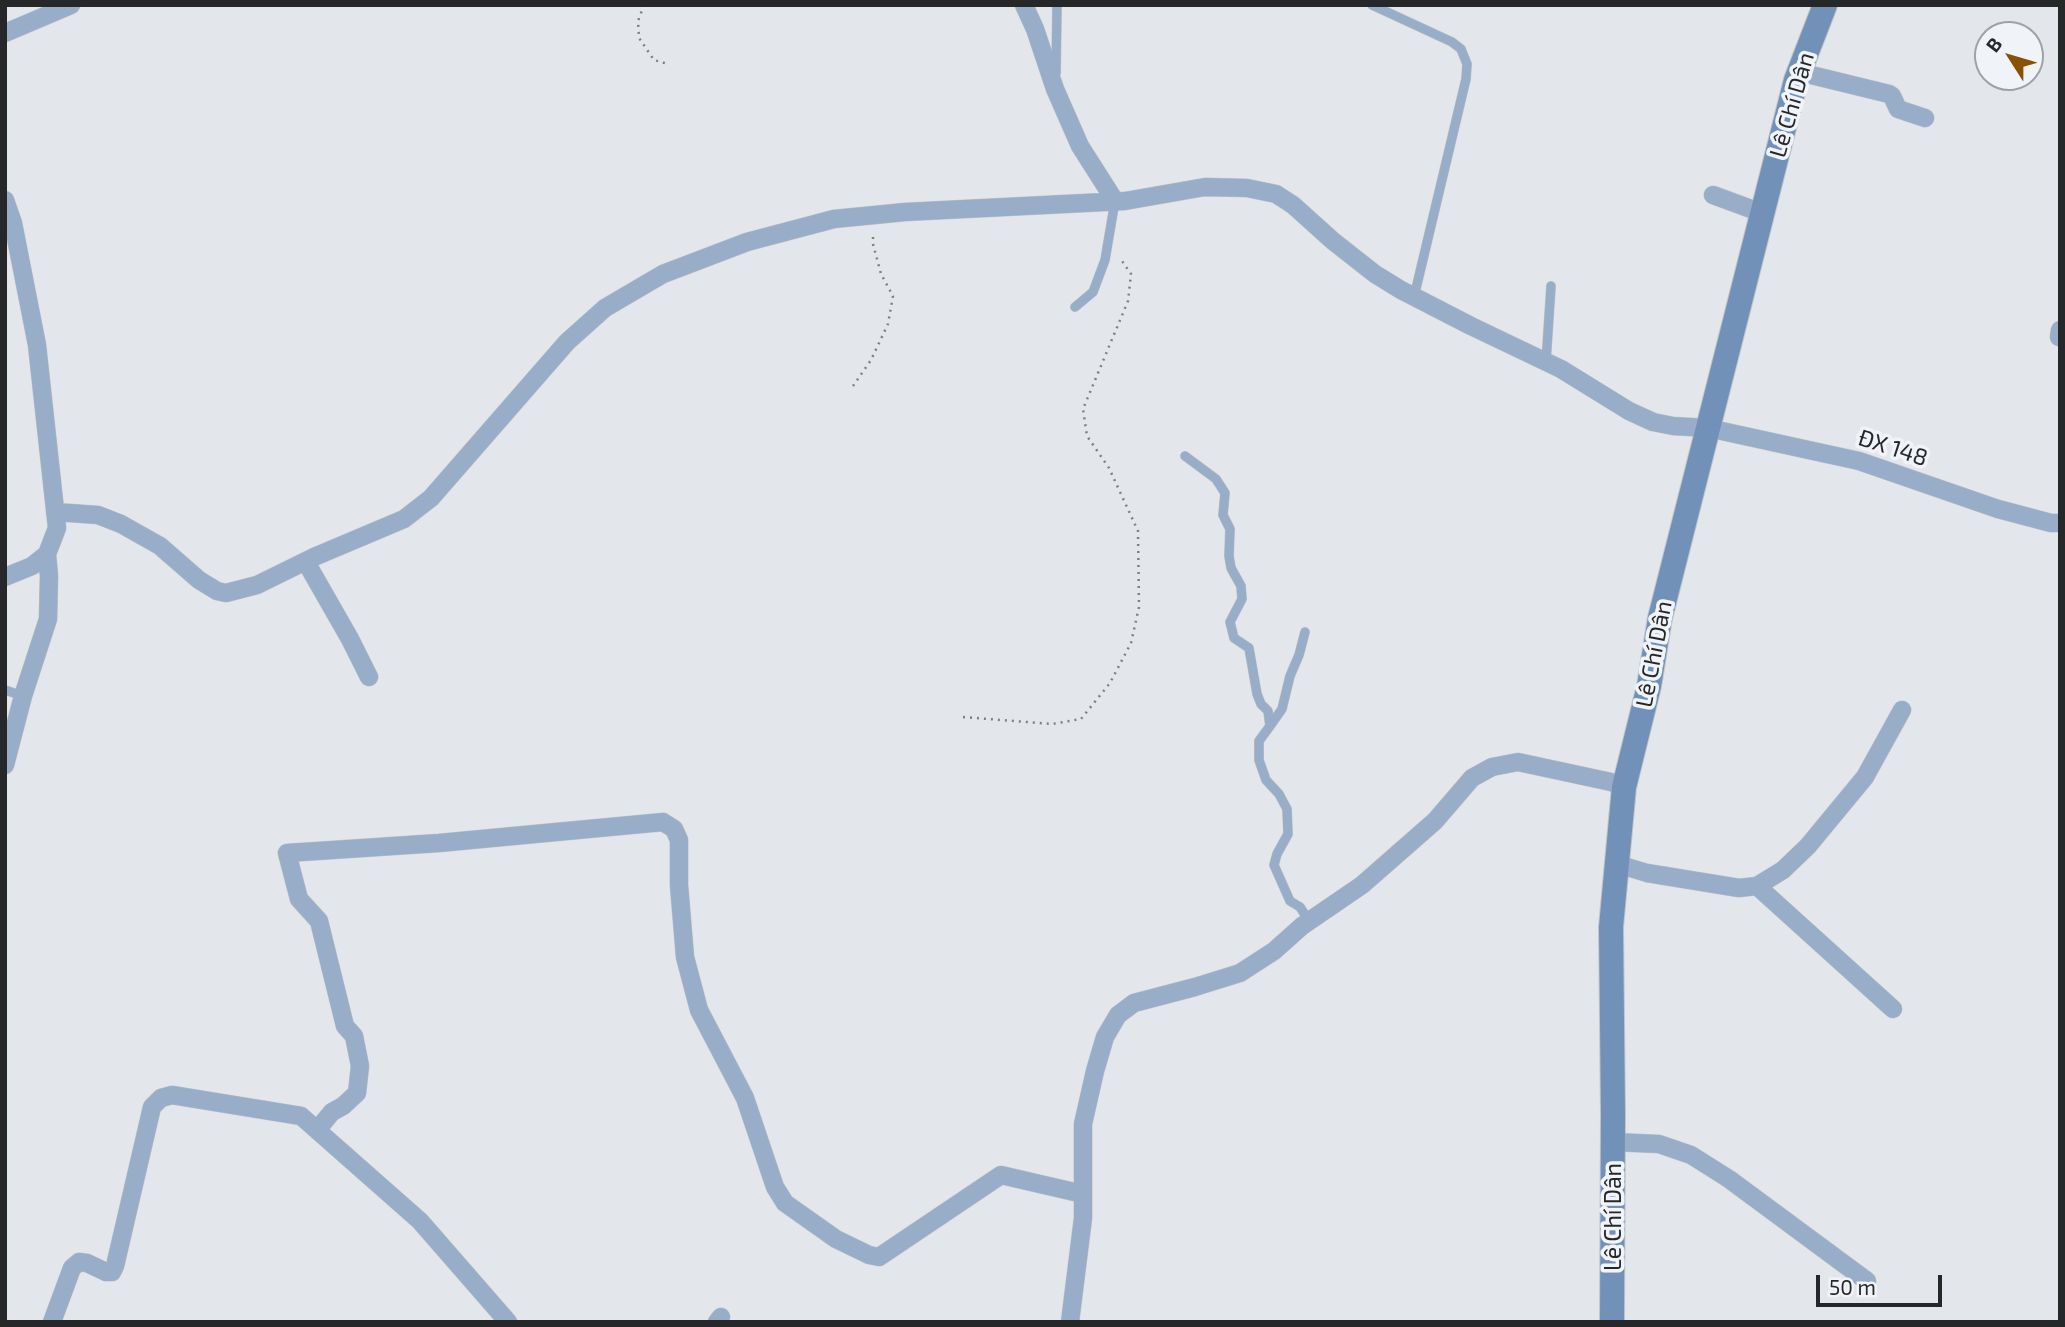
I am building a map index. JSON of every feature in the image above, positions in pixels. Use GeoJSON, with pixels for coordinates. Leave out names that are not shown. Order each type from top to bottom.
{"type":"FeatureCollection","features":[{"type":"Feature","properties":{"kind":"street"},"geometry":{"type":"LineString","coordinates":[[5,33],[71,5]]}},
{"type":"Feature","properties":{"kind":"street"},"geometry":{"type":"LineString","coordinates":[[1024,5],[1055,89],[1080,146],[1115,201]]}},
{"type":"Feature","properties":{"kind":"street","name":"Lê Chí Dân"},"geometry":{"type":"LineString","coordinates":[[1612,1322],[1611,927],[1624,787],[1649,686],[1660,618],[1762,213],[1799,72],[1825,5]]}},
{"type":"Feature","properties":{"kind":"street"},"geometry":{"type":"LineString","coordinates":[[1799,72],[1889,94],[1898,109],[1925,118]]}},
{"type":"Feature","properties":{"kind":"street","name":"ĐX 148"},"geometry":{"type":"LineString","coordinates":[[55,512],[98,515],[121,524],[160,546],[199,580],[217,591],[226,593],[257,585],[404,519],[430,498],[567,342],[604,308],[663,274],[747,242],[834,219],[1115,201],[1205,187],[1247,188],[1276,194],[1293,205],[1375,274],[1414,297],[1546,362],[1629,411],[1653,422],[1708,428],[1859,461],[1998,509],[2060,523]]}},
{"type":"Feature","properties":{"kind":"street"},"geometry":{"type":"LineString","coordinates":[[1713,195],[1762,213]]}},
{"type":"Feature","properties":{"kind":"street"},"geometry":{"type":"LineString","coordinates":[[5,200],[13,223],[37,345],[57,528],[47,554],[48,619],[23,696],[5,765]]}},
{"type":"Feature","properties":{"kind":"street"},"geometry":{"type":"LineString","coordinates":[[5,577],[32,566],[47,554]]}},
{"type":"Feature","properties":{"kind":"street"},"geometry":{"type":"LineString","coordinates":[[306,562],[369,677]]}},
{"type":"Feature","properties":{"kind":"street"},"geometry":{"type":"LineString","coordinates":[[1617,864],[1647,873],[1739,888],[1757,886],[1783,870],[1808,846],[1865,776],[1902,710]]}},
{"type":"Feature","properties":{"kind":"street"},"geometry":{"type":"LineString","coordinates":[[1070,1322],[1083,1218],[1083,1124],[1105,1037],[1118,1015],[1134,1003],[1195,988],[1240,973],[1274,951],[1309,921],[1362,885],[1435,821],[1472,778],[1492,768],[1518,762],[1624,787]]}},
{"type":"Feature","properties":{"kind":"street"},"geometry":{"type":"LineString","coordinates":[[317,1130],[332,1112],[357,1093],[360,1066],[354,1037],[345,1026],[319,921],[299,899],[287,853],[439,843],[663,822],[674,829],[679,840],[679,885],[685,957],[699,1010],[745,1098],[775,1187],[785,1203],[836,1239],[869,1255],[878,1256],[1001,1175],[1083,1194]]}},
{"type":"Feature","properties":{"kind":"street"},"geometry":{"type":"LineString","coordinates":[[1757,886],[1893,1009]]}},
{"type":"Feature","properties":{"kind":"street"},"geometry":{"type":"LineString","coordinates":[[52,1322],[72,1268],[79,1262],[112,1272],[152,1107],[161,1098],[172,1095],[301,1115],[420,1221],[508,1322]]}},
{"type":"Feature","properties":{"kind":"street"},"geometry":{"type":"LineString","coordinates":[[1613,1142],[1658,1144],[1691,1155],[1867,1281]]}},
{"type":"Feature","properties":{"kind":"lane"},"geometry":{"type":"LineString","coordinates":[[1055,89],[1057,5]]}},
{"type":"Feature","properties":{"kind":"lane"},"geometry":{"type":"LineString","coordinates":[[1372,5],[1452,42],[1461,49],[1467,64],[1466,79],[1414,297]]}},
{"type":"Feature","properties":{"kind":"lane"},"geometry":{"type":"LineString","coordinates":[[1075,307],[1093,292],[1105,260],[1115,201]]}},
{"type":"Feature","properties":{"kind":"lane"},"geometry":{"type":"LineString","coordinates":[[1546,362],[1551,286]]}},
{"type":"Feature","properties":{"kind":"lane"},"geometry":{"type":"LineString","coordinates":[[1185,456],[1216,478],[1225,493],[1223,515],[1230,529],[1231,569],[1241,586],[1242,599],[1230,622],[1234,638],[1249,648],[1257,694],[1268,711],[1270,726]]}},
{"type":"Feature","properties":{"kind":"lane"},"geometry":{"type":"LineString","coordinates":[[1305,632],[1282,709],[1259,741],[1259,760],[1266,780],[1287,808],[1287,834],[1274,865],[1290,901],[1300,906],[1309,921]]}},
{"type":"Feature","properties":{"kind":"lane"},"geometry":{"type":"LineString","coordinates":[[5,690],[23,696]]}},
{"type":"Feature","properties":{"kind":"path"},"geometry":{"type":"LineString","coordinates":[[644,5],[638,21],[639,38],[654,60],[668,64]]}},
{"type":"Feature","properties":{"kind":"path"},"geometry":{"type":"LineString","coordinates":[[853,386],[871,360],[888,324],[893,296],[881,274],[873,244],[873,215]]}},
{"type":"Feature","properties":{"kind":"path"},"geometry":{"type":"LineString","coordinates":[[963,717],[1052,724],[1081,719],[1110,683],[1131,643],[1139,607],[1138,531],[1110,468],[1087,436],[1083,409],[1128,301],[1131,274],[1108,240]]}}]}
